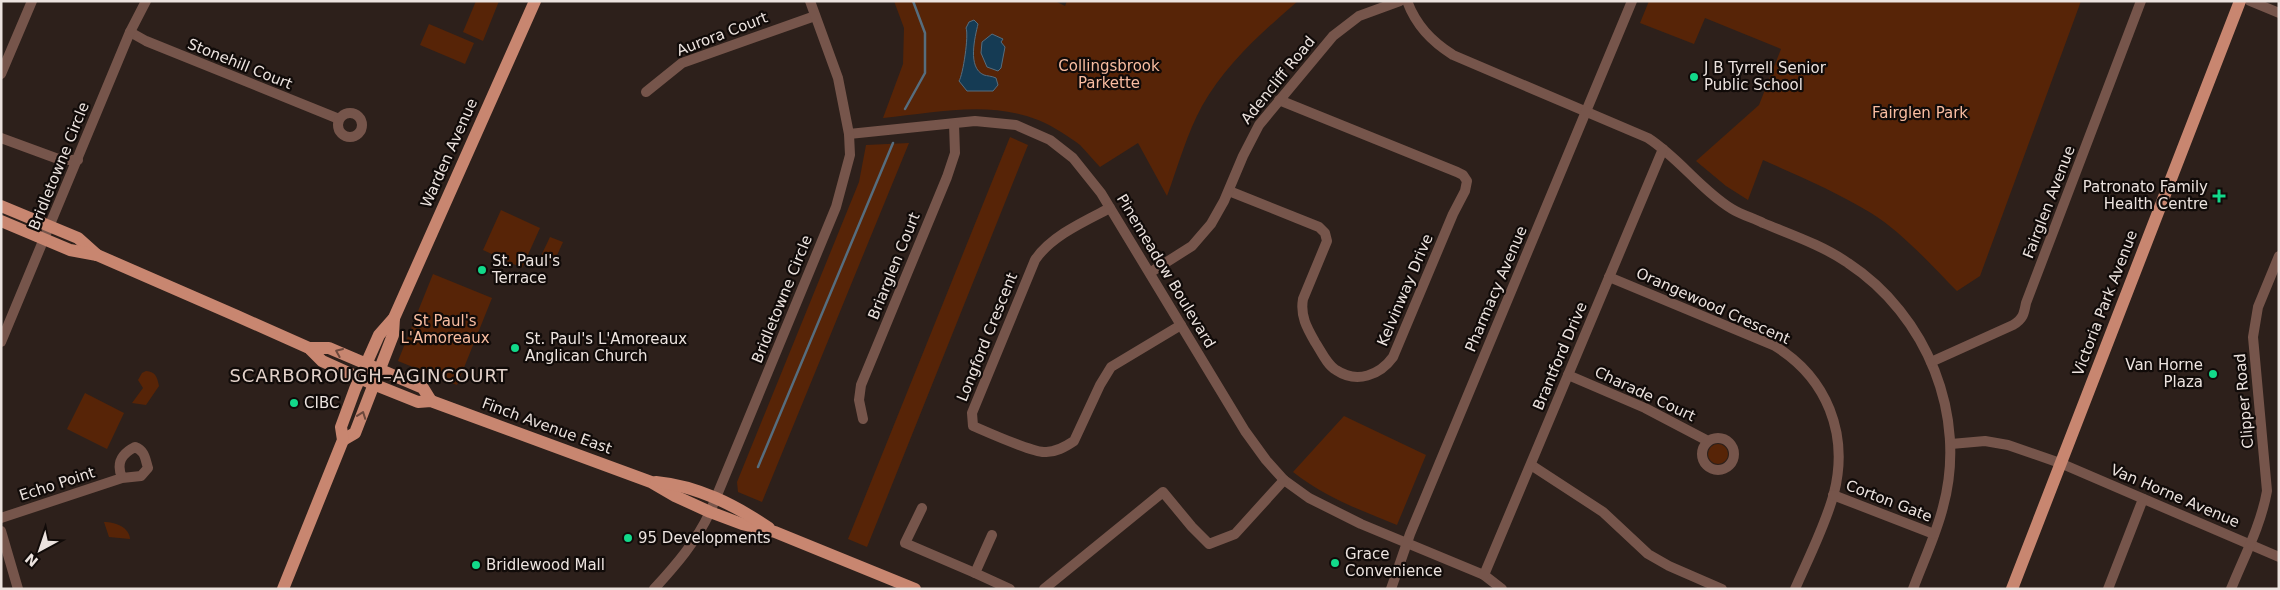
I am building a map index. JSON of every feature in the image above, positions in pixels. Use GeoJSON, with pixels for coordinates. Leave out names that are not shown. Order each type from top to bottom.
{"type":"FeatureCollection","features":[{"type":"Feature","properties":{"kind":"main road","name":"Warden Avenue"},"geometry":{"type":"LineString","coordinates":[[283,589],[343,440],[341,427],[360,379],[373,367],[392,335],[394,318],[535,1]]}},
{"type":"Feature","properties":{"kind":"main road","name":"Victoria Park Avenue"},"geometry":{"type":"LineString","coordinates":[[2012,589],[2240,1]]}},
{"type":"Feature","properties":{"kind":"main road","name":"Finch Avenue East"},"geometry":{"type":"LineString","coordinates":[[1,206],[78,238],[97,255]]}},
{"type":"Feature","properties":{"kind":"main road","name":"Finch Avenue East"},"geometry":{"type":"LineString","coordinates":[[1,221],[70,250],[97,255],[309,348],[322,361],[360,379],[418,402],[431,401],[651,482],[675,496],[710,512],[742,524],[775,532],[915,589]]}},
{"type":"Feature","properties":{"kind":"main road","name":"Finch Avenue East"},"geometry":{"type":"LineString","coordinates":[[309,348],[329,348],[423,388],[431,401]]}},
{"type":"Feature","properties":{"kind":"main road","name":"Warden Avenue"},"geometry":{"type":"LineString","coordinates":[[343,440],[355,433],[373,384],[373,367]]}},
{"type":"Feature","properties":{"kind":"main road","name":"Finch Avenue East"},"geometry":{"type":"LineString","coordinates":[[651,482],[673,484],[717,498],[746,512],[775,532]]}},
{"type":"Feature","properties":{"kind":"street"},"geometry":{"type":"LineString","coordinates":[[1,74],[32,1]]}},
{"type":"Feature","properties":{"kind":"street","name":"Bridletowne Circle"},"geometry":{"type":"LineString","coordinates":[[1,342],[130,32],[146,1]]}},
{"type":"Feature","properties":{"kind":"street","name":"Bridletowne Circle"},"geometry":{"type":"LineString","coordinates":[[654,589],[679,562],[695,540],[717,498],[836,207],[850,154],[849,134],[838,78],[810,1]]}},
{"type":"Feature","properties":{"kind":"street","name":"Adencliff Road"},"geometry":{"type":"LineString","coordinates":[[1150,272],[1192,246],[1211,224],[1229,191],[1243,156],[1259,125],[1339,30],[1359,16],[1400,1]]}},
{"type":"Feature","properties":{"kind":"street"},"geometry":{"type":"LineString","coordinates":[[1407,1],[1420,27],[1438,46],[1452,55],[1642,135],[1663,148],[1732,209],[1817,245],[1850,264],[1870,279],[1904,315],[1914,330],[1939,379],[1951,444],[1946,494],[1934,534],[1913,589]]}},
{"type":"Feature","properties":{"kind":"street","name":"Pharmacy Avenue"},"geometry":{"type":"LineString","coordinates":[[1391,589],[1406,543],[1632,1]]}},
{"type":"Feature","properties":{"kind":"street","name":"Fairglen Avenue"},"geometry":{"type":"LineString","coordinates":[[1931,362],[2013,326],[2020,321],[2141,1]]}},
{"type":"Feature","properties":{"kind":"street"},"geometry":{"type":"LineString","coordinates":[[2250,1],[2279,13]]}},
{"type":"Feature","properties":{"kind":"street","name":"Aurora Court"},"geometry":{"type":"LineString","coordinates":[[646,92],[682,63],[815,16]]}},
{"type":"Feature","properties":{"kind":"street","name":"Stonehill Court"},"geometry":{"type":"LineString","coordinates":[[130,32],[146,42],[339,119]]}},
{"type":"Feature","properties":{"kind":"street","name":"Kelvinway Drive"},"geometry":{"type":"LineString","coordinates":[[1229,191],[1319,227],[1325,233],[1327,241],[1303,299],[1304,322],[1323,356],[1335,370],[1355,377],[1361,377],[1375,374],[1387,366],[1393,356],[1453,214],[1466,191],[1468,181],[1458,172],[1279,100]]}},
{"type":"Feature","properties":{"kind":"street","name":"Pinemeadow Boulevard"},"geometry":{"type":"LineString","coordinates":[[849,134],[975,121],[1001,122],[1016,125],[1039,134],[1074,158],[1110,208],[1248,436],[1284,480],[1320,505],[1484,576],[1502,589]]}},
{"type":"Feature","properties":{"kind":"street","name":"Briarglen Court"},"geometry":{"type":"LineString","coordinates":[[863,419],[859,400],[861,385],[948,177],[954,153],[954,124]]}},
{"type":"Feature","properties":{"kind":"street"},"geometry":{"type":"LineString","coordinates":[[1,138],[61,160],[78,160]]}},
{"type":"Feature","properties":{"kind":"street","name":"Brantford Drive"},"geometry":{"type":"LineString","coordinates":[[1484,576],[1663,148]]}},
{"type":"Feature","properties":{"kind":"street","name":"Longford Crescent"},"geometry":{"type":"LineString","coordinates":[[1110,208],[1058,238],[1040,253],[1035,260],[972,414],[973,426],[1043,453],[1056,451],[1067,446],[1074,441],[1100,385],[1111,367],[1181,325]]}},
{"type":"Feature","properties":{"kind":"street","name":"Clipper Road"},"geometry":{"type":"LineString","coordinates":[[2231,589],[2250,544],[2267,491],[2253,353],[2254,323],[2276,269],[2279,256]]}},
{"type":"Feature","properties":{"kind":"street","name":"Orangewood Crescent"},"geometry":{"type":"LineString","coordinates":[[1609,277],[1775,346],[1799,363],[1817,383],[1833,413],[1839,445],[1838,474],[1834,495],[1796,589]]}},
{"type":"Feature","properties":{"kind":"street","name":"Charade Court"},"geometry":{"type":"LineString","coordinates":[[1568,375],[1645,408],[1708,441]]}},
{"type":"Feature","properties":{"kind":"street","name":"Van Horne Avenue"},"geometry":{"type":"LineString","coordinates":[[1951,444],[1985,441],[2008,445],[2060,464],[2279,557]]}},
{"type":"Feature","properties":{"kind":"street"},"geometry":{"type":"LineString","coordinates":[[1531,465],[1603,512],[1648,554],[1722,589]]}},
{"type":"Feature","properties":{"kind":"street","name":"Echo Point"},"geometry":{"type":"LineString","coordinates":[[1,518],[122,478]]}},
{"type":"Feature","properties":{"kind":"street"},"geometry":{"type":"LineString","coordinates":[[1044,589],[1163,492],[1209,544],[1235,534],[1284,480]]}},
{"type":"Feature","properties":{"kind":"street","name":"Corton Gate"},"geometry":{"type":"LineString","coordinates":[[1834,495],[1934,534]]}},
{"type":"Feature","properties":{"kind":"street"},"geometry":{"type":"LineString","coordinates":[[2108,589],[2143,499]]}},
{"type":"Feature","properties":{"kind":"street"},"geometry":{"type":"LineString","coordinates":[[922,508],[905,543],[1010,589]]}},
{"type":"Feature","properties":{"kind":"street"},"geometry":{"type":"LineString","coordinates":[[1,531],[18,589]]}},
{"type":"Feature","properties":{"kind":"street"},"geometry":{"type":"LineString","coordinates":[[975,573],[992,535]]}},
{"type":"Feature","properties":{"kind":"green space"},"geometry":{"type":"Polygon","coordinates":[[[476,1],[499,1],[483,41],[463,32],[476,1]]]}},
{"type":"Feature","properties":{"kind":"green space","name":"Collingsbrook Parkette"},"geometry":{"type":"Polygon","coordinates":[[[894,1],[1055,1],[1065,6],[1067,1],[1298,1],[1246,49],[1222,76],[1202,106],[1192,127],[1167,196],[1138,143],[1100,167],[1080,145],[1061,132],[1040,121],[1018,114],[974,109],[883,118],[903,64],[904,28],[894,1]]]}},
{"type":"Feature","properties":{"kind":"green space","name":"Fairglen Park"},"geometry":{"type":"Polygon","coordinates":[[[1649,1],[2081,1],[1980,276],[1957,291],[1916,249],[1883,221],[1831,191],[1763,160],[1748,200],[1726,186],[1696,161],[1759,105],[1781,49],[1705,18],[1694,44],[1640,23],[1649,1]]]}},
{"type":"Feature","properties":{"kind":"green space"},"geometry":{"type":"Polygon","coordinates":[[[429,24],[474,43],[465,64],[420,45],[429,24]]]}},
{"type":"Feature","properties":{"kind":"green space"},"geometry":{"type":"Polygon","coordinates":[[[1010,137],[1028,145],[867,547],[848,539],[1010,137]]]}},
{"type":"Feature","properties":{"kind":"green space"},"geometry":{"type":"Polygon","coordinates":[[[909,143],[762,502],[738,492],[737,482],[859,182],[866,145],[909,143]]]}},
{"type":"Feature","properties":{"kind":"green space"},"geometry":{"type":"Polygon","coordinates":[[[501,210],[540,228],[522,268],[483,250],[501,210]]]}},
{"type":"Feature","properties":{"kind":"green space"},"geometry":{"type":"Polygon","coordinates":[[[550,237],[563,242],[554,262],[540,258],[550,237]]]}},
{"type":"Feature","properties":{"kind":"green space","name":"St Paul's L'Amoreaux"},"geometry":{"type":"Polygon","coordinates":[[[433,274],[492,298],[457,385],[398,361],[433,274]]]}},
{"type":"Feature","properties":{"kind":"green space"},"geometry":{"type":"Polygon","coordinates":[[[146,371],[152,372],[156,376],[159,386],[146,405],[132,403],[143,388],[138,380],[142,373],[146,371]]]}},
{"type":"Feature","properties":{"kind":"green space"},"geometry":{"type":"Polygon","coordinates":[[[85,393],[124,413],[107,449],[67,429],[85,393]]]}},
{"type":"Feature","properties":{"kind":"green space"},"geometry":{"type":"Polygon","coordinates":[[[1344,416],[1426,455],[1397,525],[1330,496],[1293,472],[1344,416]]]}},
{"type":"Feature","properties":{"kind":"green space"},"geometry":{"type":"Polygon","coordinates":[[[1718,444],[1725,447],[1728,454],[1725,461],[1718,464],[1711,461],[1708,454],[1711,447],[1718,444]]]}},
{"type":"Feature","properties":{"kind":"green space"},"geometry":{"type":"Polygon","coordinates":[[[104,522],[121,526],[127,531],[130,539],[109,537],[104,522]]]}},
{"type":"Feature","properties":{"kind":"water"},"geometry":{"type":"Polygon","coordinates":[[[974,20],[978,24],[975,36],[975,66],[984,75],[996,78],[998,85],[993,91],[967,91],[959,81],[965,55],[966,28],[969,22],[974,20]]]}},
{"type":"Feature","properties":{"kind":"water"},"geometry":{"type":"Polygon","coordinates":[[[992,34],[1003,39],[1001,42],[1005,47],[1001,68],[998,71],[987,67],[981,53],[982,42],[992,34]]]}},
{"type":"Feature","properties":{"kind":"waterway"},"geometry":{"type":"LineString","coordinates":[[905,109],[925,73],[925,33],[913,1]]}},
{"type":"Feature","properties":{"kind":"waterway"},"geometry":{"type":"LineString","coordinates":[[758,467],[893,143]]}},
{"type":"Feature","properties":{"kind":"place","name":"J B Tyrrell Senior Public School"},"geometry":{"type":"Point","coordinates":[1694,77]}},
{"type":"Feature","properties":{"kind":"place","name":"Patronato Family Health Centre"},"geometry":{"type":"Point","coordinates":[2219,196]}},
{"type":"Feature","properties":{"kind":"place","name":"St. Paul's Terrace"},"geometry":{"type":"Point","coordinates":[482,270]}},
{"type":"Feature","properties":{"kind":"place","name":"St. Paul's L'Amoreaux Anglican Church"},"geometry":{"type":"Point","coordinates":[515,348]}},
{"type":"Feature","properties":{"kind":"place","name":"Van Horne Plaza"},"geometry":{"type":"Point","coordinates":[2213,374]}},
{"type":"Feature","properties":{"kind":"place","name":"CIBC"},"geometry":{"type":"Point","coordinates":[294,403]}},
{"type":"Feature","properties":{"kind":"place","name":"95 Developments"},"geometry":{"type":"Point","coordinates":[628,538]}},
{"type":"Feature","properties":{"kind":"place","name":"Grace Convenience"},"geometry":{"type":"Point","coordinates":[1335,563]}},
{"type":"Feature","properties":{"kind":"place","name":"Bridlewood Mall"},"geometry":{"type":"Point","coordinates":[476,565]}},
{"type":"Feature","properties":{"kind":"district","name":"SCARBOROUGH–AGINCOURT"},"geometry":{"type":"Point","coordinates":[369,375]}}]}
